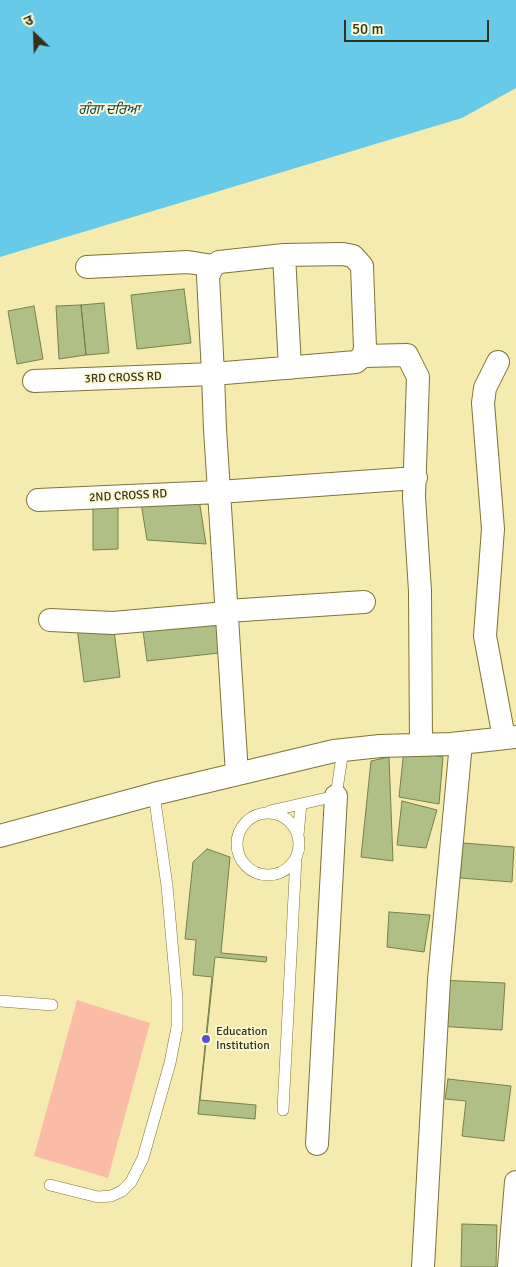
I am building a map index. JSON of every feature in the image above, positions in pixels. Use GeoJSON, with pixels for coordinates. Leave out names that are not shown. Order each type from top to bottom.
{"type":"FeatureCollection","features":[{"type":"Feature","properties":{"kind":"street"},"geometry":{"type":"LineString","coordinates":[[87,267],[188,262],[213,266],[226,260],[284,255],[343,254],[358,259],[363,275],[363,356]]}},
{"type":"Feature","properties":{"kind":"street"},"geometry":{"type":"LineString","coordinates":[[284,255],[290,368]]}},
{"type":"Feature","properties":{"kind":"street"},"geometry":{"type":"LineString","coordinates":[[213,266],[208,276],[219,492],[237,774]]}},
{"type":"Feature","properties":{"kind":"street","name":"3RD CROSS RD"},"geometry":{"type":"LineString","coordinates":[[34,381],[213,374],[356,362],[363,356],[408,355],[418,377],[416,478]]}},
{"type":"Feature","properties":{"kind":"street"},"geometry":{"type":"LineString","coordinates":[[0,836],[154,794],[343,750],[461,743],[510,737],[485,636],[493,529],[483,403],[485,388],[498,362]]}},
{"type":"Feature","properties":{"kind":"street"},"geometry":{"type":"LineString","coordinates":[[416,478],[414,497],[420,591],[421,744]]}},
{"type":"Feature","properties":{"kind":"street","name":"2ND CROSS RD"},"geometry":{"type":"LineString","coordinates":[[38,500],[219,492],[416,478]]}},
{"type":"Feature","properties":{"kind":"street"},"geometry":{"type":"LineString","coordinates":[[50,620],[113,623],[215,614],[227,611],[364,602]]}},
{"type":"Feature","properties":{"kind":"street"},"geometry":{"type":"LineString","coordinates":[[423,1267],[439,980],[461,743]]}},
{"type":"Feature","properties":{"kind":"street"},"geometry":{"type":"LineString","coordinates":[[317,1144],[336,796]]}},
{"type":"Feature","properties":{"kind":"street"},"geometry":{"type":"LineString","coordinates":[[509,1267],[516,1182]]}},
{"type":"Feature","properties":{"kind":"lane"},"geometry":{"type":"LineString","coordinates":[[296,857],[290,865],[271,875],[250,870],[242,863],[237,848],[239,832],[252,817],[261,813],[336,796],[343,750]]}},
{"type":"Feature","properties":{"kind":"lane"},"geometry":{"type":"LineString","coordinates":[[50,1185],[98,1197],[111,1196],[122,1191],[131,1182],[142,1158],[170,1064],[177,1027],[177,998],[166,886],[154,794]]}},
{"type":"Feature","properties":{"kind":"lane"},"geometry":{"type":"LineString","coordinates":[[283,1110],[296,857],[301,804]]}},
{"type":"Feature","properties":{"kind":"lane"},"geometry":{"type":"LineString","coordinates":[[261,813],[280,815],[288,820],[298,837]]}},
{"type":"Feature","properties":{"kind":"lane"},"geometry":{"type":"LineString","coordinates":[[0,1001],[52,1005]]}},
{"type":"Feature","properties":{"kind":"shaded area"},"geometry":{"type":"Polygon","coordinates":[[[77,1000],[150,1023],[108,1178],[34,1156],[77,1000]]]}},
{"type":"Feature","properties":{"kind":"water","name":"ਗੰਗਾ ਦਰਿਆ"},"geometry":{"type":"Polygon","coordinates":[[[0,0],[516,0],[516,88],[462,118],[0,257],[0,0]]]}},
{"type":"Feature","properties":{"kind":"building"},"geometry":{"type":"Polygon","coordinates":[[[184,289],[191,343],[137,349],[131,295],[184,289]]]}},
{"type":"Feature","properties":{"kind":"building"},"geometry":{"type":"Polygon","coordinates":[[[104,303],[109,353],[86,355],[81,305],[104,303]]]}},
{"type":"Feature","properties":{"kind":"building"},"geometry":{"type":"Polygon","coordinates":[[[81,305],[86,355],[59,359],[56,306],[81,305]]]}},
{"type":"Feature","properties":{"kind":"building"},"geometry":{"type":"Polygon","coordinates":[[[34,306],[43,359],[17,364],[8,311],[34,306]]]}},
{"type":"Feature","properties":{"kind":"building"},"geometry":{"type":"Polygon","coordinates":[[[198,493],[206,544],[147,540],[141,503],[198,493]]]}},
{"type":"Feature","properties":{"kind":"building"},"geometry":{"type":"Polygon","coordinates":[[[118,504],[118,549],[93,550],[93,505],[118,504]]]}},
{"type":"Feature","properties":{"kind":"building"},"geometry":{"type":"Polygon","coordinates":[[[215,614],[219,653],[147,661],[142,623],[215,614]]]}},
{"type":"Feature","properties":{"kind":"building"},"geometry":{"type":"Polygon","coordinates":[[[113,623],[120,677],[84,682],[77,628],[113,623]]]}},
{"type":"Feature","properties":{"kind":"building"},"geometry":{"type":"Polygon","coordinates":[[[404,749],[443,757],[439,804],[399,797],[404,749]]]}},
{"type":"Feature","properties":{"kind":"building"},"geometry":{"type":"Polygon","coordinates":[[[389,757],[393,861],[361,857],[371,761],[389,757]]]}},
{"type":"Feature","properties":{"kind":"building"},"geometry":{"type":"Polygon","coordinates":[[[402,801],[437,810],[426,848],[397,845],[402,801]]]}},
{"type":"Feature","properties":{"kind":"building"},"geometry":{"type":"Polygon","coordinates":[[[463,843],[514,847],[512,882],[460,878],[463,843]]]}},
{"type":"Feature","properties":{"kind":"building","name":"Education Institution"},"geometry":{"type":"Polygon","coordinates":[[[207,849],[230,857],[221,953],[267,957],[266,962],[215,957],[200,1100],[256,1105],[255,1119],[198,1114],[212,977],[193,975],[196,940],[185,939],[193,862],[207,849]]]}},
{"type":"Feature","properties":{"kind":"building"},"geometry":{"type":"Polygon","coordinates":[[[389,912],[430,915],[424,952],[387,947],[389,912]]]}},
{"type":"Feature","properties":{"kind":"building"},"geometry":{"type":"Polygon","coordinates":[[[439,980],[505,983],[502,1030],[437,1026],[439,980]]]}},
{"type":"Feature","properties":{"kind":"building"},"geometry":{"type":"Polygon","coordinates":[[[448,1079],[511,1086],[504,1141],[462,1136],[466,1101],[445,1099],[448,1079]]]}},
{"type":"Feature","properties":{"kind":"building"},"geometry":{"type":"Polygon","coordinates":[[[462,1224],[497,1225],[496,1267],[461,1267],[462,1224]]]}},
{"type":"Feature","properties":{"kind":"place","name":"Education Institution"},"geometry":{"type":"Point","coordinates":[206,1039]}}]}
